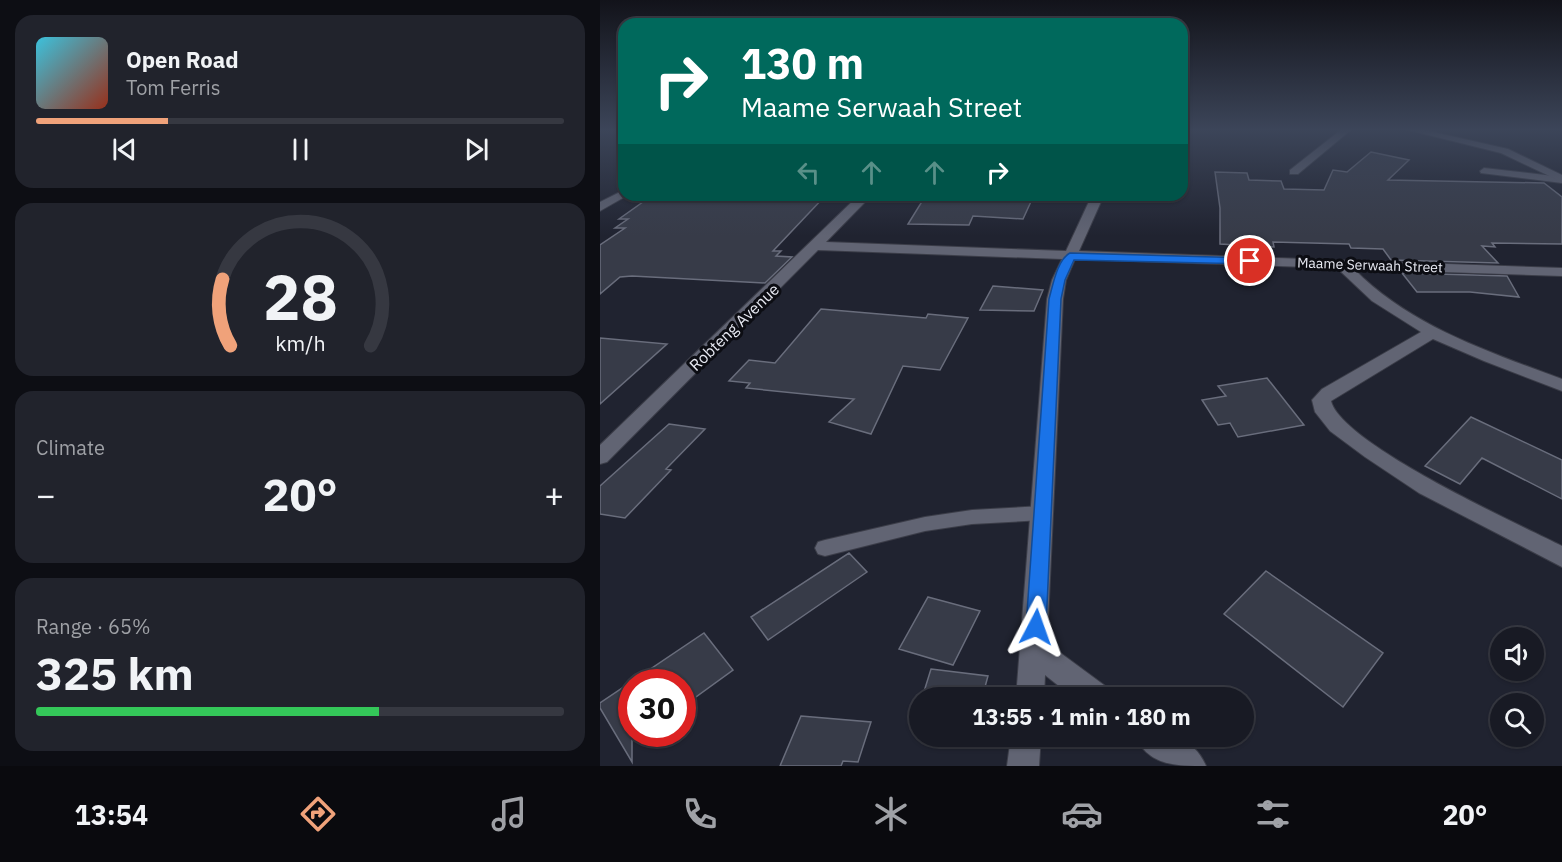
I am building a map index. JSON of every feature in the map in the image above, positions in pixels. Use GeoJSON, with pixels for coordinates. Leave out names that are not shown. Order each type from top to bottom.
{"type":"FeatureCollection","features":[{"type":"Feature","properties":{"kind":"street"},"geometry":{"type":"LineString","coordinates":[[1294,172],[1303,165]]}},
{"type":"Feature","properties":{"kind":"street"},"geometry":{"type":"LineString","coordinates":[[1531,165],[1562,180]]}},
{"type":"Feature","properties":{"kind":"street"},"geometry":{"type":"LineString","coordinates":[[600,207],[618,196]]}},
{"type":"Feature","properties":{"kind":"street","name":"Robteng Avenue"},"geometry":{"type":"LineString","coordinates":[[600,458],[818,246],[860,201]]}},
{"type":"Feature","properties":{"kind":"street"},"geometry":{"type":"LineString","coordinates":[[1031,687],[1055,299],[1059,280],[1095,201]]}},
{"type":"Feature","properties":{"kind":"street","name":"Maame Serwaah Street"},"geometry":{"type":"LineString","coordinates":[[818,246],[1562,272]]}},
{"type":"Feature","properties":{"kind":"street"},"geometry":{"type":"LineString","coordinates":[[1340,263],[1374,297],[1402,316],[1433,332],[1562,384]]}},
{"type":"Feature","properties":{"kind":"street"},"geometry":{"type":"LineString","coordinates":[[1433,332],[1328,393],[1321,400],[1323,412],[1337,426],[1372,452],[1426,487],[1562,557]]}},
{"type":"Feature","properties":{"kind":"street"},"geometry":{"type":"LineString","coordinates":[[1035,650],[1084,687]]}},
{"type":"Feature","properties":{"kind":"street"},"geometry":{"type":"LineString","coordinates":[[1023,766],[1025,747]]}},
{"type":"Feature","properties":{"kind":"street"},"geometry":{"type":"LineString","coordinates":[[1165,747],[1190,766]]}},
{"type":"Feature","properties":{"kind":"lane"},"geometry":{"type":"LineString","coordinates":[[1484,171],[1562,180]]}},
{"type":"Feature","properties":{"kind":"lane"},"geometry":{"type":"LineString","coordinates":[[825,548],[925,524],[972,517],[1043,513]]}},
{"type":"Feature","properties":{"kind":"building"},"geometry":{"type":"Polygon","coordinates":[[[1356,165],[1404,165],[1388,180],[1544,183],[1562,197],[1562,244],[1492,243],[1495,247],[1482,246],[1498,263],[1391,260],[1383,249],[1351,248],[1349,244],[1273,242],[1274,247],[1220,244],[1220,208],[1215,172],[1247,173],[1249,180],[1281,181],[1284,189],[1324,190],[1333,170],[1347,172],[1356,165]]]}},
{"type":"Feature","properties":{"kind":"building"},"geometry":{"type":"Polygon","coordinates":[[[644,201],[820,201],[773,251],[781,251],[776,256],[792,257],[765,283],[632,276],[620,277],[600,294],[600,245],[625,228],[615,228],[628,219],[619,219],[644,201]]]}},
{"type":"Feature","properties":{"kind":"building"},"geometry":{"type":"Polygon","coordinates":[[[922,201],[1031,201],[1023,219],[973,216],[969,225],[908,224],[922,201]]]}},
{"type":"Feature","properties":{"kind":"building"},"geometry":{"type":"Polygon","coordinates":[[[1402,273],[1507,276],[1519,297],[1470,292],[1417,292],[1402,273]]]}},
{"type":"Feature","properties":{"kind":"building"},"geometry":{"type":"Polygon","coordinates":[[[993,286],[1043,290],[1034,311],[980,310],[993,286]]]}},
{"type":"Feature","properties":{"kind":"building"},"geometry":{"type":"Polygon","coordinates":[[[821,309],[926,318],[928,314],[968,318],[940,370],[903,366],[871,434],[829,422],[854,399],[746,388],[750,383],[729,381],[749,360],[775,363],[821,309]]]}},
{"type":"Feature","properties":{"kind":"building"},"geometry":{"type":"Polygon","coordinates":[[[600,338],[667,344],[600,404],[600,338]]]}},
{"type":"Feature","properties":{"kind":"building"},"geometry":{"type":"Polygon","coordinates":[[[1267,378],[1304,425],[1238,437],[1230,423],[1218,425],[1202,400],[1226,396],[1218,386],[1267,378]]]}},
{"type":"Feature","properties":{"kind":"building"},"geometry":{"type":"Polygon","coordinates":[[[1471,417],[1562,460],[1562,499],[1482,458],[1460,484],[1425,466],[1471,417]]]}},
{"type":"Feature","properties":{"kind":"building"},"geometry":{"type":"Polygon","coordinates":[[[669,424],[705,429],[666,469],[671,470],[625,518],[600,514],[600,486],[669,424]]]}},
{"type":"Feature","properties":{"kind":"building"},"geometry":{"type":"Polygon","coordinates":[[[849,553],[867,572],[768,640],[751,617],[849,553]]]}},
{"type":"Feature","properties":{"kind":"building"},"geometry":{"type":"Polygon","coordinates":[[[1266,571],[1383,653],[1343,707],[1224,614],[1266,571]]]}},
{"type":"Feature","properties":{"kind":"building"},"geometry":{"type":"Polygon","coordinates":[[[928,597],[980,611],[953,665],[899,649],[928,597]]]}},
{"type":"Feature","properties":{"kind":"building"},"geometry":{"type":"Polygon","coordinates":[[[704,633],[733,670],[696,697],[696,669],[651,669],[704,633]]]}},
{"type":"Feature","properties":{"kind":"building"},"geometry":{"type":"Polygon","coordinates":[[[931,669],[988,676],[985,687],[925,687],[931,669]]]}},
{"type":"Feature","properties":{"kind":"building"},"geometry":{"type":"Polygon","coordinates":[[[618,691],[618,738],[600,708],[600,703],[618,691]]]}},
{"type":"Feature","properties":{"kind":"building"},"geometry":{"type":"Polygon","coordinates":[[[801,716],[871,722],[858,762],[843,761],[841,766],[780,766],[801,716]]]}},
{"type":"Feature","properties":{"kind":"building"},"geometry":{"type":"Polygon","coordinates":[[[623,747],[632,747],[632,762],[623,747]]]}},
{"type":"Feature","properties":{"kind":"route"},"geometry":{"type":"LineString","coordinates":[[1036,627],[1055,299],[1059,280],[1070,256],[1250,261]]}}]}
